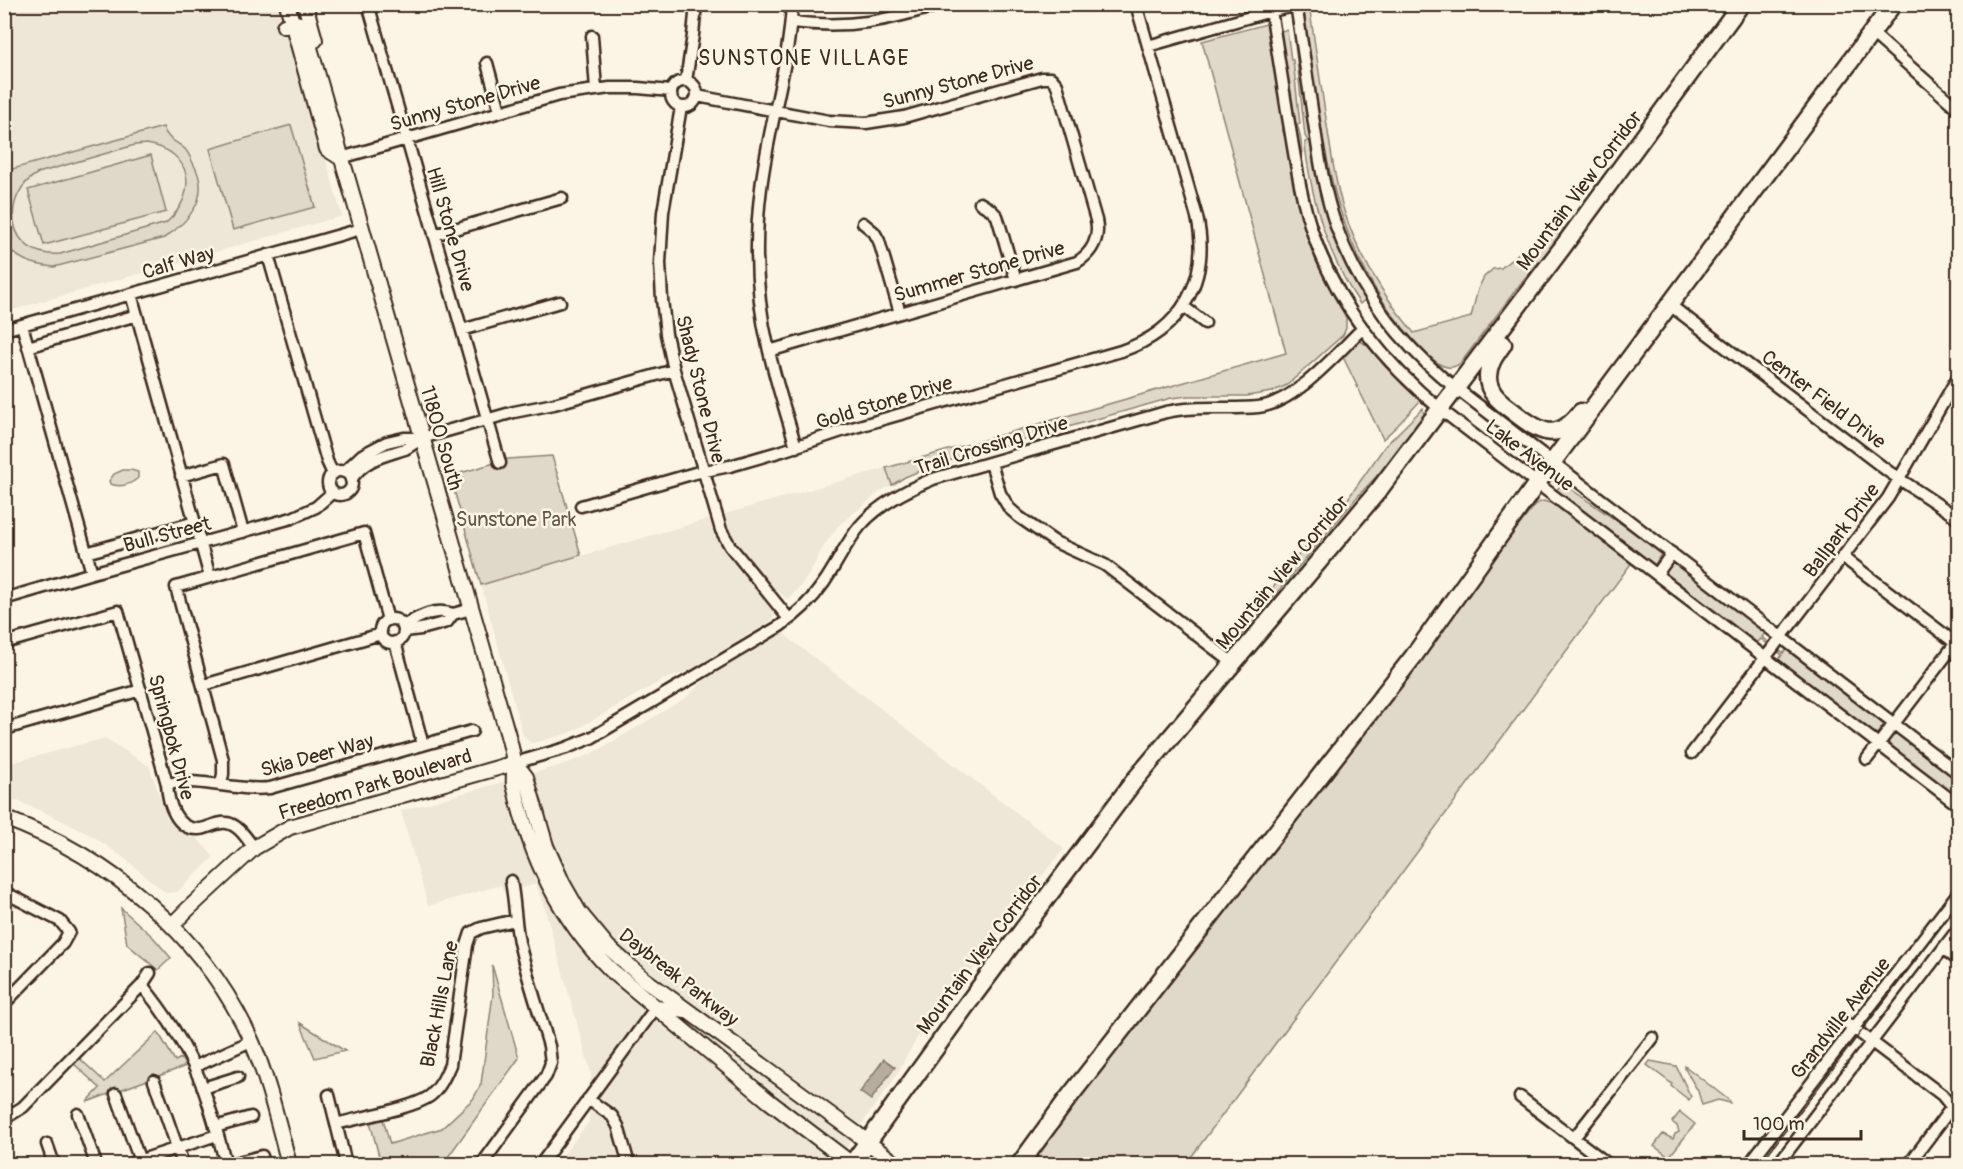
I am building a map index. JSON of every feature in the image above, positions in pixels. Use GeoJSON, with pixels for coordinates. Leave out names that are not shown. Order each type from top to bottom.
{"type":"FeatureCollection","features":[{"type":"Feature","properties":{"kind":"highway","name":"Mountain View Corridor"},"geometry":{"type":"LineString","coordinates":[[852,1164],[965,1007],[1134,781],[1378,491],[1562,248],[1741,4]]}},
{"type":"Feature","properties":{"kind":"highway"},"geometry":{"type":"LineString","coordinates":[[1020,1164],[1066,1101],[1413,657],[1537,483],[1893,4]]}},
{"type":"Feature","properties":{"kind":"highway"},"geometry":{"type":"LineString","coordinates":[[1562,248],[1493,359],[1488,376],[1490,387],[1498,399],[1534,427],[1544,431],[1560,429],[1575,419],[1675,285],[1724,232]]}},
{"type":"Feature","properties":{"kind":"main road","name":"11800 South"},"geometry":{"type":"LineString","coordinates":[[287,4],[288,25],[327,149],[341,158]]}},
{"type":"Feature","properties":{"kind":"main road","name":"11800 South"},"geometry":{"type":"LineString","coordinates":[[305,4],[343,139],[341,158],[515,763]]}},
{"type":"Feature","properties":{"kind":"main road"},"geometry":{"type":"LineString","coordinates":[[288,25],[300,24],[306,34],[341,158]]}},
{"type":"Feature","properties":{"kind":"main road","name":"Freedom Park Boulevard"},"geometry":{"type":"LineString","coordinates":[[172,926],[254,848],[273,836],[308,821],[515,763]]}},
{"type":"Feature","properties":{"kind":"main road","name":"Daybreak Parkway"},"geometry":{"type":"LineString","coordinates":[[515,763],[514,781],[531,843],[545,878],[572,925],[592,950],[611,970],[770,1101],[852,1164]]}},
{"type":"Feature","properties":{"kind":"main road","name":"Daybreak Parkway"},"geometry":{"type":"LineString","coordinates":[[515,763],[526,777],[551,860],[568,895],[597,936],[617,957],[667,996],[896,1164]]}},
{"type":"Feature","properties":{"kind":"main road"},"geometry":{"type":"LineString","coordinates":[[4,818],[26,826],[88,857],[141,896],[172,926],[207,968],[231,1004],[251,1041],[268,1086],[289,1164]]}},
{"type":"Feature","properties":{"kind":"main road"},"geometry":{"type":"LineString","coordinates":[[611,970],[621,971],[654,996],[667,996]]}},
{"type":"Feature","properties":{"kind":"street","name":"Hill Stone Drive"},"geometry":{"type":"LineString","coordinates":[[368,4],[500,463]]}},
{"type":"Feature","properties":{"kind":"street"},"geometry":{"type":"LineString","coordinates":[[686,81],[696,4]]}},
{"type":"Feature","properties":{"kind":"street"},"geometry":{"type":"LineString","coordinates":[[792,4],[791,22],[761,188],[757,240],[760,296],[769,351],[796,447]]}},
{"type":"Feature","properties":{"kind":"street"},"geometry":{"type":"LineString","coordinates":[[791,22],[827,25],[861,24],[895,18],[917,8],[942,4]]}},
{"type":"Feature","properties":{"kind":"street","name":"Gold Stone Drive"},"geometry":{"type":"LineString","coordinates":[[581,506],[796,447],[845,430],[1132,348],[1159,333],[1173,321],[1184,307],[1199,270],[1201,238],[1136,4]]}},
{"type":"Feature","properties":{"kind":"street"},"geometry":{"type":"LineString","coordinates":[[1148,46],[1271,8],[1296,5]]}},
{"type":"Feature","properties":{"kind":"street","name":"Lake Avenue"},"geometry":{"type":"LineString","coordinates":[[1296,5],[1323,177],[1331,211],[1352,264],[1390,324],[1424,361],[1457,388],[1959,773]]}},
{"type":"Feature","properties":{"kind":"street","name":"Lake Avenue"},"geometry":{"type":"LineString","coordinates":[[1271,8],[1296,166],[1305,207],[1324,261],[1344,302],[1362,329],[1399,373],[1440,409],[1959,805]]}},
{"type":"Feature","properties":{"kind":"street"},"geometry":{"type":"LineString","coordinates":[[1872,33],[1959,109]]}},
{"type":"Feature","properties":{"kind":"street"},"geometry":{"type":"LineString","coordinates":[[592,36],[596,89]]}},
{"type":"Feature","properties":{"kind":"street"},"geometry":{"type":"LineString","coordinates":[[487,63],[500,111]]}},
{"type":"Feature","properties":{"kind":"street","name":"Sunny Stone Drive"},"geometry":{"type":"LineString","coordinates":[[697,96],[841,122],[879,122],[1042,78],[1051,78]]}},
{"type":"Feature","properties":{"kind":"street","name":"Summer Stone Drive"},"geometry":{"type":"LineString","coordinates":[[769,351],[1077,262],[1090,251],[1097,236],[1096,220],[1057,85],[1051,78]]}},
{"type":"Feature","properties":{"kind":"street"},"geometry":{"type":"LineString","coordinates":[[686,81],[696,88],[697,96],[693,104],[681,107],[674,103],[671,91],[675,84],[686,81]]}},
{"type":"Feature","properties":{"kind":"street","name":"Sunny Stone Drive"},"geometry":{"type":"LineString","coordinates":[[341,158],[559,95],[596,89],[638,88],[671,91]]}},
{"type":"Feature","properties":{"kind":"street","name":"Shady Stone Drive"},"geometry":{"type":"LineString","coordinates":[[681,107],[665,198],[661,245],[664,317],[674,370],[718,524],[724,536],[789,619]]}},
{"type":"Feature","properties":{"kind":"street"},"geometry":{"type":"LineString","coordinates":[[434,235],[562,198]]}},
{"type":"Feature","properties":{"kind":"street"},"geometry":{"type":"LineString","coordinates":[[980,203],[997,216],[1016,280]]}},
{"type":"Feature","properties":{"kind":"street"},"geometry":{"type":"LineString","coordinates":[[863,223],[874,232],[879,241],[900,313]]}},
{"type":"Feature","properties":{"kind":"street","name":"Calf Way"},"geometry":{"type":"LineString","coordinates":[[4,330],[361,229]]}},
{"type":"Feature","properties":{"kind":"street"},"geometry":{"type":"LineString","coordinates":[[268,255],[327,461],[343,475],[351,487],[347,493],[340,495],[333,492],[329,483],[343,475],[362,455],[380,445],[404,438],[422,438],[674,370]]}},
{"type":"Feature","properties":{"kind":"street"},"geometry":{"type":"LineString","coordinates":[[131,294],[210,577]]}},
{"type":"Feature","properties":{"kind":"street"},"geometry":{"type":"LineString","coordinates":[[462,330],[560,302]]}},
{"type":"Feature","properties":{"kind":"street","name":"Center Field Drive"},"geometry":{"type":"LineString","coordinates":[[1670,305],[1900,479],[1959,518]]}},
{"type":"Feature","properties":{"kind":"street"},"geometry":{"type":"LineString","coordinates":[[1184,307],[1205,323]]}},
{"type":"Feature","properties":{"kind":"street"},"geometry":{"type":"LineString","coordinates":[[28,347],[137,315]]}},
{"type":"Feature","properties":{"kind":"street"},"geometry":{"type":"LineString","coordinates":[[22,325],[92,573]]}},
{"type":"Feature","properties":{"kind":"street","name":"Trail Crossing Drive"},"geometry":{"type":"LineString","coordinates":[[515,763],[566,748],[598,734],[769,634],[789,619],[822,585],[851,538],[873,513],[909,488],[933,479],[1175,410],[1190,407],[1253,407],[1273,404],[1299,389],[1362,329]]}},
{"type":"Feature","properties":{"kind":"street","name":"Ballpark Drive"},"geometry":{"type":"LineString","coordinates":[[1692,753],[1900,479],[1959,377]]}},
{"type":"Feature","properties":{"kind":"street"},"geometry":{"type":"LineString","coordinates":[[991,463],[1000,493],[1009,508],[1019,517],[1055,542],[1110,569],[1233,663]]}},
{"type":"Feature","properties":{"kind":"street"},"geometry":{"type":"LineString","coordinates":[[181,476],[224,464],[243,532]]}},
{"type":"Feature","properties":{"kind":"street","name":"Bull Street"},"geometry":{"type":"LineString","coordinates":[[4,599],[243,532],[309,511],[322,504],[333,492]]}},
{"type":"Feature","properties":{"kind":"street"},"geometry":{"type":"LineString","coordinates":[[86,553],[195,522]]}},
{"type":"Feature","properties":{"kind":"street"},"geometry":{"type":"LineString","coordinates":[[221,784],[223,760],[176,587],[364,533],[388,620]]}},
{"type":"Feature","properties":{"kind":"street"},"geometry":{"type":"LineString","coordinates":[[1656,574],[1672,553]]}},
{"type":"Feature","properties":{"kind":"street"},"geometry":{"type":"LineString","coordinates":[[1843,557],[1958,643],[1867,759]]}},
{"type":"Feature","properties":{"kind":"street"},"geometry":{"type":"LineString","coordinates":[[404,629],[395,619],[388,620],[382,624],[381,634],[385,640],[395,642],[401,638],[404,629],[419,617],[444,610],[453,614],[471,609]]}},
{"type":"Feature","properties":{"kind":"street","name":"Springbok Drive"},"geometry":{"type":"LineString","coordinates":[[4,643],[118,611],[167,784],[172,810],[183,825],[200,830],[213,824],[227,823],[241,831],[254,848]]}},
{"type":"Feature","properties":{"kind":"street"},"geometry":{"type":"LineString","coordinates":[[204,685],[381,634]]}},
{"type":"Feature","properties":{"kind":"street"},"geometry":{"type":"LineString","coordinates":[[395,642],[423,745]]}},
{"type":"Feature","properties":{"kind":"street"},"geometry":{"type":"LineString","coordinates":[[4,729],[141,690]]}},
{"type":"Feature","properties":{"kind":"street","name":"Skia Deer Way"},"geometry":{"type":"LineString","coordinates":[[167,784],[180,781],[221,784],[254,790],[270,788],[472,731]]}},
{"type":"Feature","properties":{"kind":"street"},"geometry":{"type":"LineString","coordinates":[[482,1164],[546,1076],[551,1063],[549,1046],[519,943],[511,881]]}},
{"type":"Feature","properties":{"kind":"street"},"geometry":{"type":"LineString","coordinates":[[4,892],[60,921],[69,932],[63,943],[6,999]]}},
{"type":"Feature","properties":{"kind":"street","name":"Grandville Avenue"},"geometry":{"type":"LineString","coordinates":[[1749,1164],[1959,893]]}},
{"type":"Feature","properties":{"kind":"street","name":"Black Hills Lane"},"geometry":{"type":"LineString","coordinates":[[336,1124],[417,1103],[431,1095],[442,1082],[450,1065],[467,945],[471,933],[481,928],[515,920]]}},
{"type":"Feature","properties":{"kind":"street","name":"Grandville Avenue"},"geometry":{"type":"LineString","coordinates":[[1778,1164],[1959,929]]}},
{"type":"Feature","properties":{"kind":"street"},"geometry":{"type":"LineString","coordinates":[[1944,949],[1959,960]]}},
{"type":"Feature","properties":{"kind":"street"},"geometry":{"type":"LineString","coordinates":[[4,1119],[23,1107],[150,973]]}},
{"type":"Feature","properties":{"kind":"street"},"geometry":{"type":"LineString","coordinates":[[141,985],[154,999],[194,1067],[228,1164],[262,1156]]}},
{"type":"Feature","properties":{"kind":"street"},"geometry":{"type":"LineString","coordinates":[[541,1164],[656,1007],[669,1006],[676,1011],[689,1012]]}},
{"type":"Feature","properties":{"kind":"street"},"geometry":{"type":"LineString","coordinates":[[1844,1021],[1942,1095],[1955,1111],[1909,1164]]}},
{"type":"Feature","properties":{"kind":"street"},"geometry":{"type":"LineString","coordinates":[[1574,1138],[1653,1038]]}},
{"type":"Feature","properties":{"kind":"street"},"geometry":{"type":"LineString","coordinates":[[194,1067],[251,1041]]}},
{"type":"Feature","properties":{"kind":"street"},"geometry":{"type":"LineString","coordinates":[[203,1088],[238,1077]]}},
{"type":"Feature","properties":{"kind":"street"},"geometry":{"type":"LineString","coordinates":[[154,1081],[183,1164]]}},
{"type":"Feature","properties":{"kind":"street"},"geometry":{"type":"LineString","coordinates":[[116,1094],[136,1163],[251,1117]]}},
{"type":"Feature","properties":{"kind":"street"},"geometry":{"type":"LineString","coordinates":[[329,1095],[346,1164]]}},
{"type":"Feature","properties":{"kind":"street"},"geometry":{"type":"LineString","coordinates":[[1520,1097],[1608,1164]]}},
{"type":"Feature","properties":{"kind":"street"},"geometry":{"type":"LineString","coordinates":[[588,1099],[612,1116],[618,1126],[629,1164]]}},
{"type":"Feature","properties":{"kind":"street"},"geometry":{"type":"LineString","coordinates":[[78,1114],[96,1164]]}},
{"type":"Feature","properties":{"kind":"street"},"geometry":{"type":"LineString","coordinates":[[47,1144],[54,1164]]}},
{"type":"Feature","properties":{"kind":"shaded area"},"geometry":{"type":"Polygon","coordinates":[[[5,5],[282,5],[342,216],[5,312],[5,5]]]}},
{"type":"Feature","properties":{"kind":"shaded area"},"geometry":{"type":"Polygon","coordinates":[[[886,468],[892,485],[882,490],[838,526],[808,576],[787,599],[772,587],[734,540],[721,515],[886,468]]]}},
{"type":"Feature","properties":{"kind":"shaded area"},"geometry":{"type":"Polygon","coordinates":[[[708,519],[719,542],[773,611],[774,617],[771,621],[684,673],[662,680],[572,732],[546,740],[529,742],[523,735],[481,585],[708,519]]]}},
{"type":"Feature","properties":{"kind":"shaded area"},"geometry":{"type":"Polygon","coordinates":[[[783,631],[786,636],[1064,849],[1021,901],[977,965],[935,1019],[917,1038],[892,1082],[836,1164],[556,1164],[589,1122],[591,1073],[536,884],[504,893],[501,885],[428,906],[401,811],[586,756],[687,697],[708,677],[783,631]]]}},
{"type":"Feature","properties":{"kind":"shaded area"},"geometry":{"type":"Polygon","coordinates":[[[105,738],[149,766],[167,817],[180,830],[194,835],[214,857],[177,892],[166,893],[124,858],[94,837],[18,801],[5,798],[5,755],[7,764],[105,738]]]}},
{"type":"Feature","properties":{"kind":"shaded area"},"geometry":{"type":"Polygon","coordinates":[[[884,1059],[895,1067],[871,1100],[860,1092],[884,1059]]]}},
{"type":"Feature","properties":{"kind":"green space"},"geometry":{"type":"Polygon","coordinates":[[[1303,5],[1309,5],[1334,167],[1345,214],[1374,276],[1414,333],[1471,317],[1478,289],[1484,277],[1493,269],[1501,268],[1546,235],[1557,223],[1565,230],[1458,365],[1443,366],[1433,360],[1392,314],[1367,275],[1348,233],[1334,190],[1324,146],[1303,5]]]}},
{"type":"Feature","properties":{"kind":"green space"},"geometry":{"type":"Polygon","coordinates":[[[1266,24],[1285,128],[1282,129],[1289,150],[1302,216],[1316,255],[1346,318],[1343,335],[1287,385],[1272,392],[1247,396],[1171,398],[934,465],[892,485],[886,468],[1286,353],[1202,41],[1266,24]]]}},
{"type":"Feature","properties":{"kind":"green space"},"geometry":{"type":"Polygon","coordinates":[[[1287,30],[1291,60],[1293,60],[1300,124],[1297,125],[1310,203],[1330,258],[1349,297],[1347,298],[1323,248],[1306,196],[1279,31],[1287,30]]]}},
{"type":"Feature","properties":{"kind":"green space"},"geometry":{"type":"Polygon","coordinates":[[[1295,43],[1297,43],[1320,185],[1367,298],[1360,304],[1330,248],[1312,188],[1305,146],[1305,142],[1308,141],[1305,136],[1295,43]]]}},
{"type":"Feature","properties":{"kind":"green space"},"geometry":{"type":"Polygon","coordinates":[[[291,125],[315,207],[233,230],[210,149],[291,125]]]}},
{"type":"Feature","properties":{"kind":"green space"},"geometry":{"type":"Polygon","coordinates":[[[163,127],[170,138],[188,152],[199,176],[199,197],[189,216],[164,238],[54,267],[39,265],[20,257],[4,242],[5,171],[163,127]],[[147,144],[135,145],[38,173],[26,183],[18,195],[14,209],[14,223],[19,236],[28,246],[42,253],[60,254],[166,223],[177,212],[187,187],[182,164],[174,155],[162,148],[147,144]]]}},
{"type":"Feature","properties":{"kind":"green space"},"geometry":{"type":"Polygon","coordinates":[[[151,155],[166,212],[44,245],[28,190],[151,155]]]}},
{"type":"Feature","properties":{"kind":"green space"},"geometry":{"type":"Polygon","coordinates":[[[1360,341],[1367,345],[1420,401],[1383,439],[1342,355],[1360,341]]]}},
{"type":"Feature","properties":{"kind":"green space"},"geometry":{"type":"Polygon","coordinates":[[[1423,408],[1424,416],[1387,465],[1234,641],[1292,562],[1335,517],[1385,446],[1423,408]]]}},
{"type":"Feature","properties":{"kind":"green space","name":"Sunstone Park"},"geometry":{"type":"Polygon","coordinates":[[[552,456],[581,555],[481,585],[450,476],[508,459],[552,456]]]}},
{"type":"Feature","properties":{"kind":"green space"},"geometry":{"type":"Polygon","coordinates":[[[123,470],[138,472],[138,478],[125,485],[110,484],[109,481],[114,474],[123,470]]]}},
{"type":"Feature","properties":{"kind":"green space"},"geometry":{"type":"Polygon","coordinates":[[[1562,483],[1659,550],[1661,554],[1654,566],[1556,491],[1562,483]]]}},
{"type":"Feature","properties":{"kind":"green space"},"geometry":{"type":"Polygon","coordinates":[[[1543,501],[1554,504],[1633,561],[1186,1164],[1028,1164],[1474,583],[1536,504],[1543,501]]]}},
{"type":"Feature","properties":{"kind":"green space"},"geometry":{"type":"Polygon","coordinates":[[[1673,561],[1765,633],[1762,637],[1783,653],[1788,649],[1885,723],[1876,735],[1778,661],[1782,655],[1761,639],[1756,644],[1665,575],[1664,573],[1673,561]]]}},
{"type":"Feature","properties":{"kind":"green space"},"geometry":{"type":"Polygon","coordinates":[[[1895,732],[1958,778],[1958,796],[1938,784],[1887,745],[1895,732]]]}},
{"type":"Feature","properties":{"kind":"green space"},"geometry":{"type":"Polygon","coordinates":[[[121,908],[153,937],[171,958],[158,970],[127,944],[121,908]]]}},
{"type":"Feature","properties":{"kind":"green space"},"geometry":{"type":"Polygon","coordinates":[[[492,965],[519,1058],[443,1164],[381,1164],[370,1122],[383,1119],[390,1144],[442,1128],[473,1099],[481,1084],[493,994],[492,965]]]}},
{"type":"Feature","properties":{"kind":"green space"},"geometry":{"type":"Polygon","coordinates":[[[300,1023],[345,1051],[315,1058],[300,1023]]]}},
{"type":"Feature","properties":{"kind":"green space"},"geometry":{"type":"Polygon","coordinates":[[[158,1032],[175,1061],[181,1058],[186,1066],[87,1102],[100,1088],[73,1063],[78,1057],[105,1082],[158,1032]]]}},
{"type":"Feature","properties":{"kind":"green space"},"geometry":{"type":"Polygon","coordinates":[[[1650,1061],[1676,1066],[1691,1097],[1689,1100],[1647,1065],[1650,1061]]]}},
{"type":"Feature","properties":{"kind":"green space"},"geometry":{"type":"Polygon","coordinates":[[[1685,1066],[1730,1103],[1718,1100],[1702,1105],[1698,1091],[1685,1066]]]}},
{"type":"Feature","properties":{"kind":"green space"},"geometry":{"type":"Polygon","coordinates":[[[1680,1112],[1695,1124],[1669,1157],[1654,1146],[1663,1134],[1673,1139],[1679,1132],[1677,1126],[1672,1122],[1680,1112]]]}},
{"type":"Feature","properties":{"kind":"tram line"},"geometry":{"type":"LineString","coordinates":[[1760,1164],[1958,905]]}},
{"type":"Feature","properties":{"kind":"district","name":"SUNSTONE VILLAGE"},"geometry":{"type":"Point","coordinates":[804,58]}}]}
